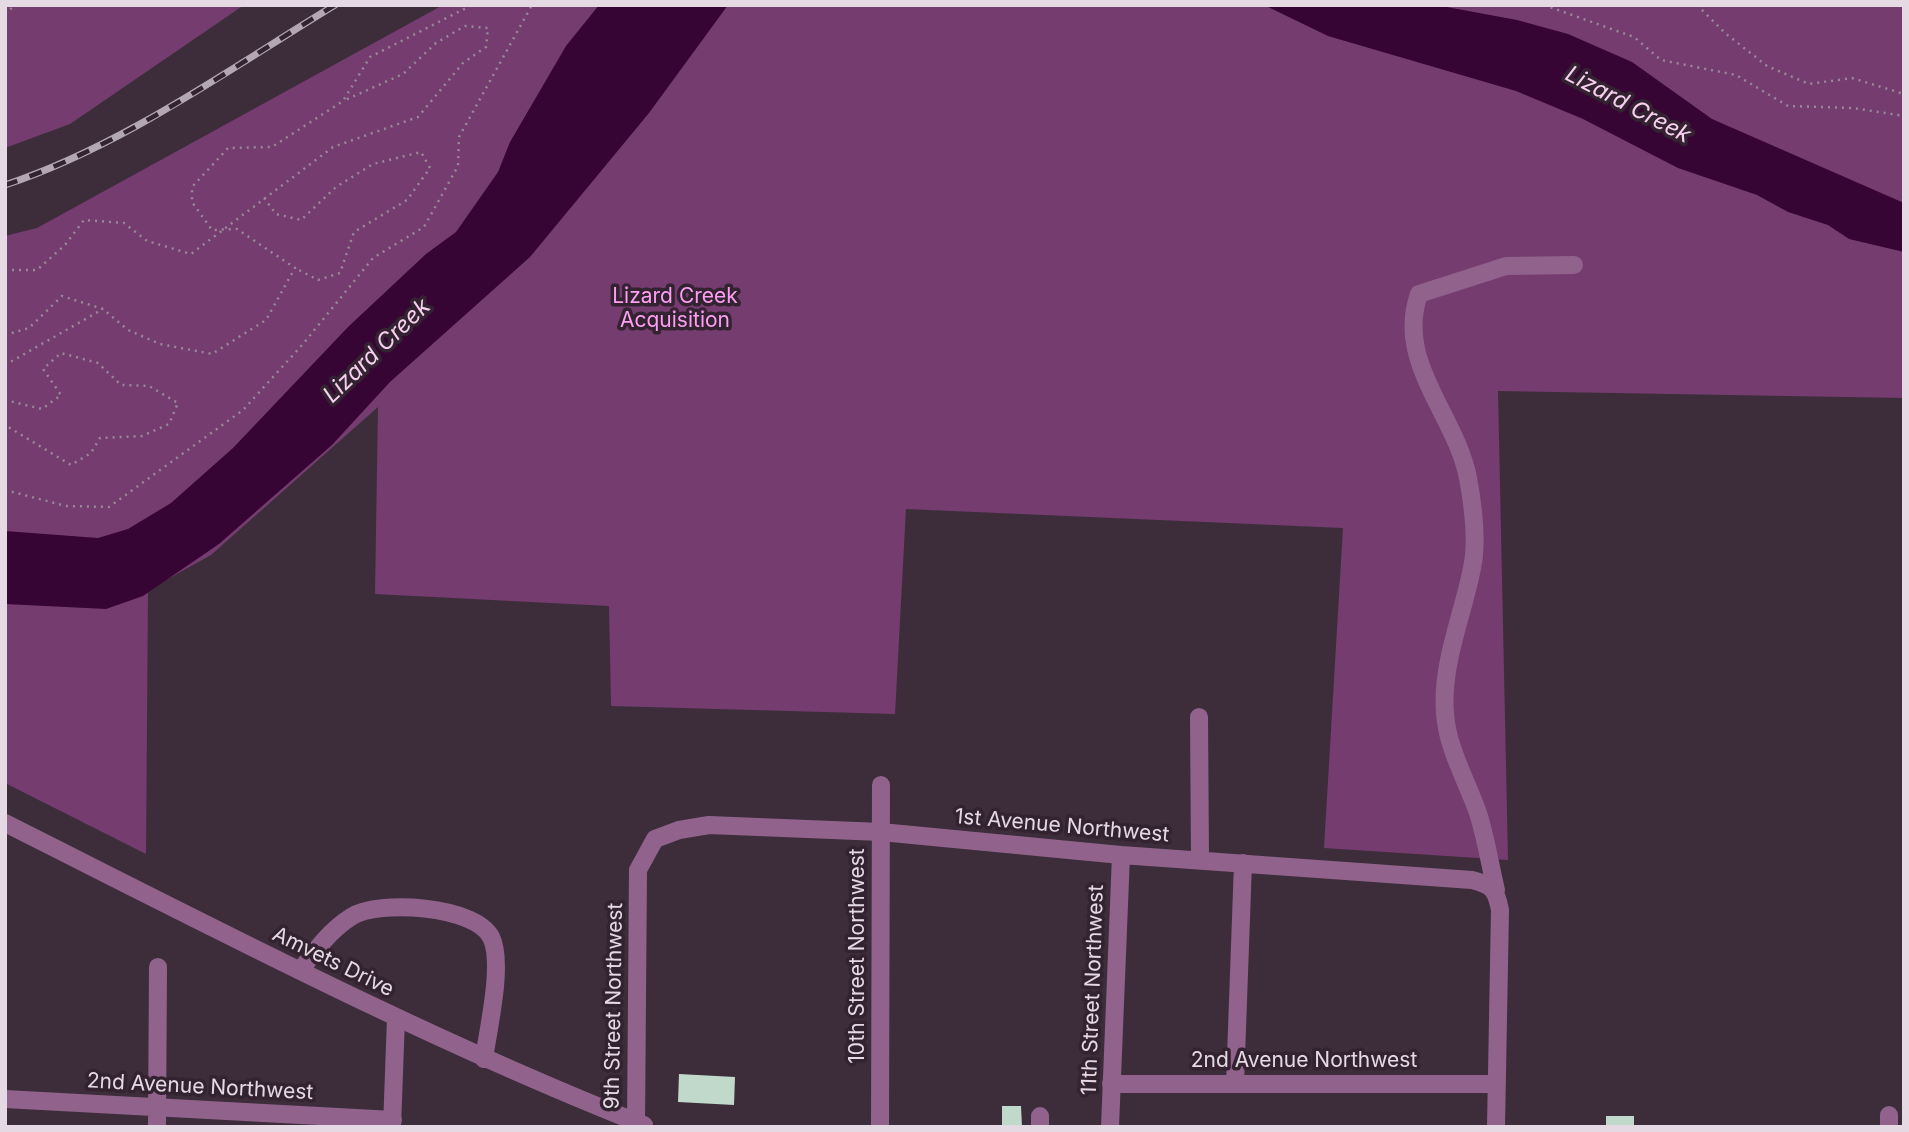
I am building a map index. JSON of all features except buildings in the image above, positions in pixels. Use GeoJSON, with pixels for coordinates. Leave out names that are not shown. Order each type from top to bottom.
{"type":"FeatureCollection","features":[{"type":"Feature","properties":{"kind":"street"},"geometry":{"type":"LineString","coordinates":[[1496,1127],[1500,909],[1479,815],[1455,754],[1444,715],[1445,679],[1473,564],[1468,479],[1461,450],[1418,363],[1412,330],[1413,311],[1419,295],[1506,266],[1574,265]]}},
{"type":"Feature","properties":{"kind":"street"},"geometry":{"type":"LineString","coordinates":[[1199,717],[1202,788],[1200,860]]}},
{"type":"Feature","properties":{"kind":"street","name":"10th Street Northwest"},"geometry":{"type":"LineString","coordinates":[[880,1127],[881,785]]}},
{"type":"Feature","properties":{"kind":"street","name":"Amvets Drive"},"geometry":{"type":"LineString","coordinates":[[5,823],[396,1018],[484,1059],[640,1125]]}},
{"type":"Feature","properties":{"kind":"street","name":"1st Avenue Northwest"},"geometry":{"type":"LineString","coordinates":[[638,885],[638,870],[655,839],[679,830],[709,825],[881,832],[1121,855],[1472,880],[1496,890]]}},
{"type":"Feature","properties":{"kind":"street","name":"11th Street Northwest"},"geometry":{"type":"LineString","coordinates":[[1110,1127],[1121,855]]}},
{"type":"Feature","properties":{"kind":"street"},"geometry":{"type":"LineString","coordinates":[[1235,1084],[1243,863]]}},
{"type":"Feature","properties":{"kind":"street","name":"9th Street Northwest"},"geometry":{"type":"LineString","coordinates":[[638,885],[640,1125]]}},
{"type":"Feature","properties":{"kind":"street"},"geometry":{"type":"LineString","coordinates":[[300,971],[323,940],[353,915],[388,907],[425,908],[476,922],[491,936],[495,953],[484,1059]]}},
{"type":"Feature","properties":{"kind":"street"},"geometry":{"type":"LineString","coordinates":[[157,1127],[158,967]]}},
{"type":"Feature","properties":{"kind":"street"},"geometry":{"type":"LineString","coordinates":[[393,1123],[396,1018]]}},
{"type":"Feature","properties":{"kind":"street","name":"2nd Avenue Northwest"},"geometry":{"type":"LineString","coordinates":[[1111,1084],[1496,1084]]}},
{"type":"Feature","properties":{"kind":"street","name":"2nd Avenue Northwest"},"geometry":{"type":"LineString","coordinates":[[5,1099],[393,1123]]}},
{"type":"Feature","properties":{"kind":"path"},"geometry":{"type":"LineString","coordinates":[[5,14],[15,5]]}},
{"type":"Feature","properties":{"kind":"path"},"geometry":{"type":"LineString","coordinates":[[343,100],[370,57],[472,5]]}},
{"type":"Feature","properties":{"kind":"path"},"geometry":{"type":"LineString","coordinates":[[5,490],[66,506],[110,507],[243,410],[303,344],[373,258],[424,227],[458,166],[459,137],[532,5]]}},
{"type":"Feature","properties":{"kind":"path"},"geometry":{"type":"LineString","coordinates":[[1544,5],[1561,8],[1634,37],[1661,60],[1736,75],[1788,106],[1853,108],[1904,116]]}},
{"type":"Feature","properties":{"kind":"path"},"geometry":{"type":"LineString","coordinates":[[1697,5],[1725,33],[1767,66],[1809,84],[1852,78],[1904,94]]}},
{"type":"Feature","properties":{"kind":"path"},"geometry":{"type":"LineString","coordinates":[[5,270],[37,270],[65,245],[84,219],[124,223],[146,241],[191,254],[225,230],[264,198],[333,147],[418,117],[463,62],[486,47],[488,28],[465,26],[436,43],[403,74],[343,100],[272,146],[228,148],[192,187],[192,202],[212,230],[225,230],[237,229],[318,280],[340,273],[354,232],[407,200],[430,168],[421,152],[373,164],[336,187],[301,219],[276,214],[264,198]]}},
{"type":"Feature","properties":{"kind":"path"},"geometry":{"type":"LineString","coordinates":[[5,335],[29,328],[62,296],[103,309],[128,330],[160,344],[212,354],[266,320],[295,268]]}},
{"type":"Feature","properties":{"kind":"path"},"geometry":{"type":"LineString","coordinates":[[5,365],[39,348],[103,309]]}},
{"type":"Feature","properties":{"kind":"path"},"geometry":{"type":"LineString","coordinates":[[5,400],[42,409],[61,395],[43,369],[61,353],[97,363],[121,384],[149,386],[178,403],[169,424],[142,436],[100,438],[91,453],[71,464],[5,425]]}},
{"type":"Feature","properties":{"kind":"green space"},"geometry":{"type":"Polygon","coordinates":[[[5,5],[244,5],[70,124],[5,148],[5,5]]]}},
{"type":"Feature","properties":{"kind":"green space","name":"Lizard Creek Acquisition"},"geometry":{"type":"Polygon","coordinates":[[[443,5],[1904,5],[1904,398],[1498,391],[1508,860],[1324,848],[1343,528],[906,509],[895,714],[611,706],[609,606],[375,594],[378,407],[211,555],[148,590],[146,854],[5,783],[5,236],[37,228],[443,5]]]}},
{"type":"Feature","properties":{"kind":"water","name":"Lizard Creek"},"geometry":{"type":"Polygon","coordinates":[[[599,5],[728,5],[649,113],[530,257],[390,382],[332,445],[219,544],[143,596],[106,609],[5,604],[5,531],[98,538],[128,529],[171,503],[233,448],[348,327],[426,254],[456,232],[498,172],[510,142],[566,46],[599,5]]]}},
{"type":"Feature","properties":{"kind":"water","name":"Lizard Creek"},"geometry":{"type":"Polygon","coordinates":[[[1264,5],[1436,5],[1517,20],[1568,34],[1632,62],[1712,119],[1904,203],[1904,252],[1849,239],[1828,225],[1788,212],[1757,195],[1678,168],[1583,119],[1516,91],[1328,36],[1264,5]]]}},
{"type":"Feature","properties":{"kind":"railway"},"geometry":{"type":"LineString","coordinates":[[5,185],[91,150],[133,128],[335,5]]}}]}
